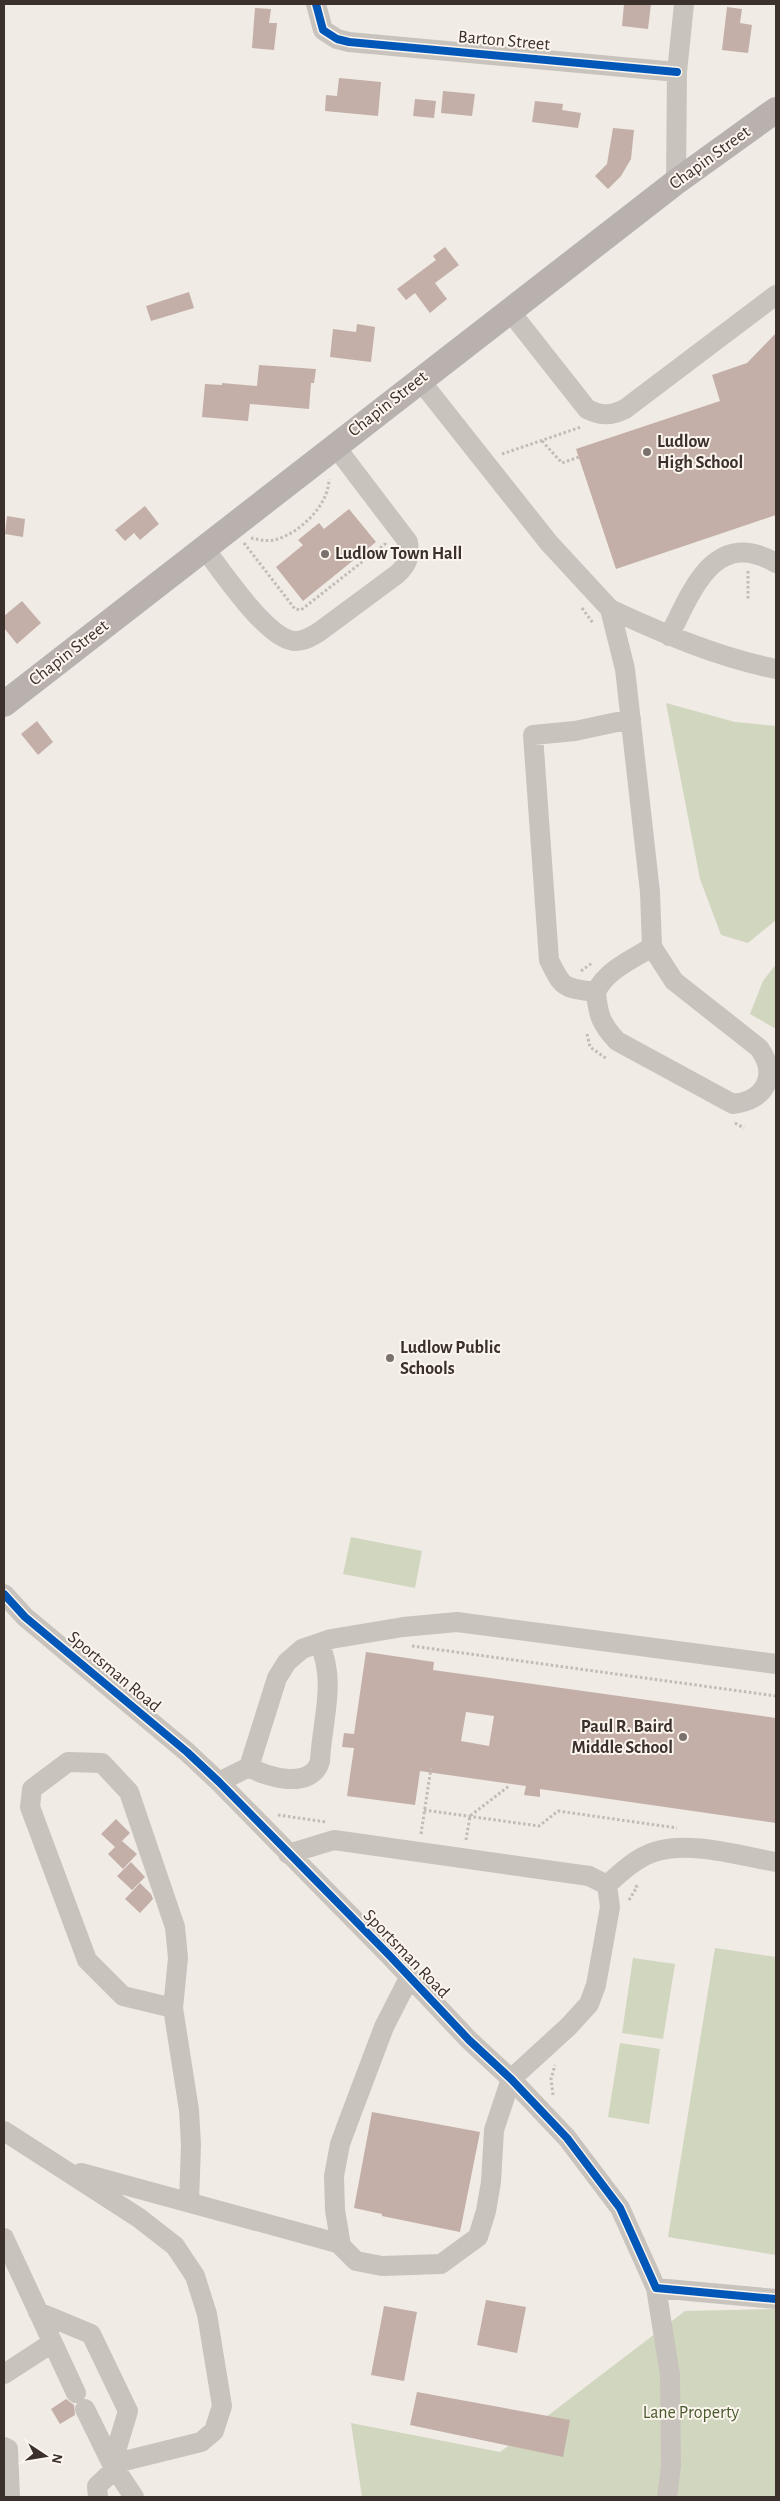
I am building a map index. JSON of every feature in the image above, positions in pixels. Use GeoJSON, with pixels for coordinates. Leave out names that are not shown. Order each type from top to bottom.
{"type":"FeatureCollection","features":[{"type":"Feature","properties":{"kind":"main road","name":"Chapin Street"},"geometry":{"type":"LineString","coordinates":[[4,704],[509,310],[676,182],[775,113]]}},
{"type":"Feature","properties":{"kind":"street","name":"Barton Street"},"geometry":{"type":"LineString","coordinates":[[316,4],[319,22],[329,35],[349,42],[677,72]]}},
{"type":"Feature","properties":{"kind":"street"},"geometry":{"type":"LineString","coordinates":[[676,182],[677,72],[684,4]]}},
{"type":"Feature","properties":{"kind":"street"},"geometry":{"type":"LineString","coordinates":[[509,310],[587,409],[605,415],[616,414],[625,409],[776,295]]}},
{"type":"Feature","properties":{"kind":"street"},"geometry":{"type":"LineString","coordinates":[[419,379],[549,543],[610,609],[669,636],[740,662],[772,663]]}},
{"type":"Feature","properties":{"kind":"street"},"geometry":{"type":"LineString","coordinates":[[204,548],[268,628],[294,641],[306,639],[319,632],[405,567],[410,555],[408,542],[335,446]]}},
{"type":"Feature","properties":{"kind":"street"},"geometry":{"type":"LineString","coordinates":[[669,636],[702,572],[715,561],[730,554],[748,552],[764,556],[776,563]]}},
{"type":"Feature","properties":{"kind":"street"},"geometry":{"type":"LineString","coordinates":[[610,609],[625,669],[631,719],[650,892],[652,947],[674,982],[759,1048],[767,1058],[769,1074],[764,1089],[754,1099],[733,1104],[617,1041],[603,1027],[598,1010],[587,991],[559,982],[548,960],[532,735],[575,731],[631,719]]}},
{"type":"Feature","properties":{"kind":"street"},"geometry":{"type":"LineString","coordinates":[[587,991],[652,947]]}},
{"type":"Feature","properties":{"kind":"street","name":"Sportsman Road"},"geometry":{"type":"LineString","coordinates":[[4,1594],[25,1617],[187,1752],[255,1816],[288,1854],[469,2040],[568,2138],[620,2208],[656,2288],[670,2375],[671,2466],[667,2497]]}},
{"type":"Feature","properties":{"kind":"street"},"geometry":{"type":"LineString","coordinates":[[219,1782],[248,1767],[259,1742],[277,1678],[287,1662],[302,1649],[331,1638],[402,1627],[457,1622],[776,1664]]}},
{"type":"Feature","properties":{"kind":"street"},"geometry":{"type":"LineString","coordinates":[[248,1767],[261,1774],[298,1779],[308,1777],[316,1770],[320,1761],[329,1676],[327,1659],[319,1643]]}},
{"type":"Feature","properties":{"kind":"street"},"geometry":{"type":"LineString","coordinates":[[172,2008],[123,1996],[86,1960],[30,1807],[32,1789],[68,1762],[102,1763],[129,1792],[175,1926],[178,1958],[172,2008],[189,2110],[188,2202]]}},
{"type":"Feature","properties":{"kind":"street"},"geometry":{"type":"LineString","coordinates":[[288,1854],[334,1840],[589,1876],[606,1885]]}},
{"type":"Feature","properties":{"kind":"street"},"geometry":{"type":"LineString","coordinates":[[606,1885],[624,1869],[654,1852],[692,1847],[776,1862]]}},
{"type":"Feature","properties":{"kind":"street"},"geometry":{"type":"LineString","coordinates":[[409,1978],[384,2028],[340,2144],[334,2176],[335,2210],[341,2244],[356,2261],[382,2266],[442,2264],[478,2237],[486,2211],[491,2182],[494,2130],[510,2079],[569,2026],[589,2004],[596,1985],[610,1907],[606,1885]]}},
{"type":"Feature","properties":{"kind":"street"},"geometry":{"type":"LineString","coordinates":[[4,2131],[139,2218],[175,2246],[195,2276],[207,2314],[222,2406],[214,2431],[201,2442],[114,2467]]}},
{"type":"Feature","properties":{"kind":"street"},"geometry":{"type":"LineString","coordinates":[[62,2168],[341,2244]]}},
{"type":"Feature","properties":{"kind":"street"},"geometry":{"type":"LineString","coordinates":[[4,2238],[52,2343],[114,2467],[134,2497]]}},
{"type":"Feature","properties":{"kind":"street"},"geometry":{"type":"LineString","coordinates":[[656,2288],[776,2299]]}},
{"type":"Feature","properties":{"kind":"street"},"geometry":{"type":"LineString","coordinates":[[38,2312],[91,2334],[128,2411],[114,2467],[97,2486],[98,2497]]}},
{"type":"Feature","properties":{"kind":"street"},"geometry":{"type":"LineString","coordinates":[[4,2374],[52,2343]]}},
{"type":"Feature","properties":{"kind":"street"},"geometry":{"type":"LineString","coordinates":[[4,2448],[8,2449],[10,2497]]}},
{"type":"Feature","properties":{"kind":"path"},"geometry":{"type":"LineString","coordinates":[[542,441],[562,463],[579,457]]}},
{"type":"Feature","properties":{"kind":"path"},"geometry":{"type":"LineString","coordinates":[[330,474],[326,498],[318,510],[287,535],[277,540],[264,541],[247,538],[242,541],[295,609],[301,610],[385,544],[386,536]]}},
{"type":"Feature","properties":{"kind":"path"},"geometry":{"type":"LineString","coordinates":[[748,552],[748,599]]}},
{"type":"Feature","properties":{"kind":"path"},"geometry":{"type":"LineString","coordinates":[[577,602],[594,624]]}},
{"type":"Feature","properties":{"kind":"path"},"geometry":{"type":"LineString","coordinates":[[587,991],[581,971],[595,961]]}},
{"type":"Feature","properties":{"kind":"path"},"geometry":{"type":"LineString","coordinates":[[586,1028],[593,1051],[615,1063]]}},
{"type":"Feature","properties":{"kind":"path"},"geometry":{"type":"LineString","coordinates":[[726,1119],[744,1128]]}},
{"type":"Feature","properties":{"kind":"path"},"geometry":{"type":"LineString","coordinates":[[405,1645],[776,1696]]}},
{"type":"Feature","properties":{"kind":"path"},"geometry":{"type":"LineString","coordinates":[[421,1835],[431,1768]]}},
{"type":"Feature","properties":{"kind":"path"},"geometry":{"type":"LineString","coordinates":[[466,1841],[470,1816],[509,1786]]}},
{"type":"Feature","properties":{"kind":"path"},"geometry":{"type":"LineString","coordinates":[[424,1810],[539,1826],[558,1811],[687,1829]]}},
{"type":"Feature","properties":{"kind":"green space"},"geometry":{"type":"Polygon","coordinates":[[[666,703],[735,722],[776,726],[776,920],[748,943],[721,935],[700,879],[666,703]]]}},
{"type":"Feature","properties":{"kind":"green space"},"geometry":{"type":"Polygon","coordinates":[[[776,964],[776,1029],[750,1014],[763,981],[776,964]]]}},
{"type":"Feature","properties":{"kind":"green space"},"geometry":{"type":"Polygon","coordinates":[[[351,1537],[422,1551],[415,1588],[343,1574],[351,1537]]]}},
{"type":"Feature","properties":{"kind":"green space"},"geometry":{"type":"Polygon","coordinates":[[[715,1948],[776,1957],[776,2255],[668,2237],[715,1948]]]}},
{"type":"Feature","properties":{"kind":"green space"},"geometry":{"type":"Polygon","coordinates":[[[633,1958],[675,1964],[663,2039],[622,2033],[633,1958]]]}},
{"type":"Feature","properties":{"kind":"green space"},"geometry":{"type":"Polygon","coordinates":[[[620,2043],[660,2049],[649,2124],[608,2117],[620,2043]]]}},
{"type":"Feature","properties":{"kind":"green space","name":"Lane Property"},"geometry":{"type":"Polygon","coordinates":[[[776,2309],[776,2497],[362,2497],[351,2423],[500,2452],[685,2311],[776,2309]]]}},
{"type":"Feature","properties":{"kind":"building"},"geometry":{"type":"Polygon","coordinates":[[[624,4],[651,4],[648,29],[622,26],[624,4]]]}},
{"type":"Feature","properties":{"kind":"building"},"geometry":{"type":"Polygon","coordinates":[[[727,7],[742,9],[740,23],[752,25],[748,53],[722,50],[727,7]]]}},
{"type":"Feature","properties":{"kind":"building"},"geometry":{"type":"Polygon","coordinates":[[[255,8],[271,9],[269,23],[277,23],[274,50],[252,48],[255,8]]]}},
{"type":"Feature","properties":{"kind":"building"},"geometry":{"type":"Polygon","coordinates":[[[339,78],[381,82],[378,116],[325,111],[326,95],[337,96],[339,78]]]}},
{"type":"Feature","properties":{"kind":"building"},"geometry":{"type":"Polygon","coordinates":[[[443,91],[475,94],[472,116],[441,113],[443,91]]]}},
{"type":"Feature","properties":{"kind":"building"},"geometry":{"type":"Polygon","coordinates":[[[415,99],[436,101],[434,118],[413,116],[415,99]]]}},
{"type":"Feature","properties":{"kind":"building"},"geometry":{"type":"Polygon","coordinates":[[[535,101],[563,104],[562,110],[581,113],[578,128],[532,122],[535,101]]]}},
{"type":"Feature","properties":{"kind":"building"},"geometry":{"type":"Polygon","coordinates":[[[613,128],[634,130],[631,159],[621,176],[608,189],[595,176],[607,164],[613,128]]]}},
{"type":"Feature","properties":{"kind":"building"},"geometry":{"type":"Polygon","coordinates":[[[445,247],[459,265],[435,283],[447,299],[430,313],[415,293],[406,300],[397,289],[436,260],[433,256],[445,247]]]}},
{"type":"Feature","properties":{"kind":"building"},"geometry":{"type":"Polygon","coordinates":[[[189,292],[194,308],[151,321],[146,306],[189,292]]]}},
{"type":"Feature","properties":{"kind":"building"},"geometry":{"type":"Polygon","coordinates":[[[357,324],[375,327],[371,362],[330,357],[333,329],[356,332],[357,324]]]}},
{"type":"Feature","properties":{"kind":"building","name":"Ludlow High School"},"geometry":{"type":"Polygon","coordinates":[[[776,333],[776,515],[616,569],[576,449],[720,401],[712,375],[747,363],[776,333]]]}},
{"type":"Feature","properties":{"kind":"building"},"geometry":{"type":"Polygon","coordinates":[[[259,365],[316,369],[314,383],[311,383],[309,409],[250,404],[248,421],[202,417],[205,384],[222,385],[222,383],[257,386],[259,365]]]}},
{"type":"Feature","properties":{"kind":"building"},"geometry":{"type":"Polygon","coordinates":[[[145,506],[159,524],[140,540],[134,533],[125,541],[115,530],[145,506]]]}},
{"type":"Feature","properties":{"kind":"building"},"geometry":{"type":"Polygon","coordinates":[[[349,509],[376,542],[303,601],[276,567],[303,545],[298,540],[319,523],[324,529],[349,509]]]}},
{"type":"Feature","properties":{"kind":"building"},"geometry":{"type":"Polygon","coordinates":[[[7,516],[25,519],[23,537],[5,534],[7,516]]]}},
{"type":"Feature","properties":{"kind":"building"},"geometry":{"type":"Polygon","coordinates":[[[22,601],[41,623],[17,644],[4,628],[4,616],[22,601]]]}},
{"type":"Feature","properties":{"kind":"building"},"geometry":{"type":"Polygon","coordinates":[[[37,721],[53,742],[38,755],[21,734],[37,721]]]}},
{"type":"Feature","properties":{"kind":"building","name":"Paul R. Baird Middle School"},"geometry":{"type":"Polygon","coordinates":[[[366,1652],[434,1662],[433,1670],[776,1718],[776,1823],[540,1789],[540,1797],[524,1795],[526,1786],[420,1771],[415,1805],[347,1796],[354,1748],[342,1747],[344,1733],[354,1734],[366,1652]],[[466,1712],[461,1741],[489,1746],[494,1716],[466,1712]]]}},
{"type":"Feature","properties":{"kind":"building"},"geometry":{"type":"Polygon","coordinates":[[[116,1819],[130,1833],[122,1841],[137,1854],[123,1869],[108,1854],[115,1847],[101,1834],[116,1819]]]}},
{"type":"Feature","properties":{"kind":"building"},"geometry":{"type":"Polygon","coordinates":[[[131,1862],[145,1877],[132,1890],[117,1876],[131,1862]]]}},
{"type":"Feature","properties":{"kind":"building"},"geometry":{"type":"Polygon","coordinates":[[[140,1883],[151,1894],[153,1899],[140,1913],[125,1899],[140,1883]]]}},
{"type":"Feature","properties":{"kind":"building"},"geometry":{"type":"Polygon","coordinates":[[[372,2112],[480,2132],[460,2232],[382,2216],[382,2214],[354,2208],[372,2112]]]}},
{"type":"Feature","properties":{"kind":"building"},"geometry":{"type":"Polygon","coordinates":[[[486,2300],[526,2307],[517,2353],[477,2345],[486,2300]]]}},
{"type":"Feature","properties":{"kind":"building"},"geometry":{"type":"Polygon","coordinates":[[[384,2306],[417,2312],[404,2381],[371,2375],[384,2306]]]}},
{"type":"Feature","properties":{"kind":"building"},"geometry":{"type":"Polygon","coordinates":[[[417,2392],[570,2420],[563,2457],[410,2425],[417,2392]]]}},
{"type":"Feature","properties":{"kind":"building"},"geometry":{"type":"Polygon","coordinates":[[[66,2399],[74,2405],[75,2415],[60,2424],[51,2409],[66,2399]]]}},
{"type":"Feature","properties":{"kind":"cycle path"},"geometry":{"type":"LineString","coordinates":[[316,4],[323,30],[337,39],[349,42],[677,72]]}},
{"type":"Feature","properties":{"kind":"cycle path"},"geometry":{"type":"LineString","coordinates":[[4,1594],[25,1617],[187,1752],[219,1782],[389,1955],[469,2040],[511,2079],[567,2138],[620,2208],[656,2288],[776,2299]]}},
{"type":"Feature","properties":{"kind":"place","name":"Ludlow High School"},"geometry":{"type":"Point","coordinates":[647,452]}},
{"type":"Feature","properties":{"kind":"place","name":"Ludlow Town Hall"},"geometry":{"type":"Point","coordinates":[325,554]}},
{"type":"Feature","properties":{"kind":"place","name":"Ludlow Public Schools"},"geometry":{"type":"Point","coordinates":[390,1358]}},
{"type":"Feature","properties":{"kind":"place","name":"Paul R. Baird Middle School"},"geometry":{"type":"Point","coordinates":[683,1737]}}]}
